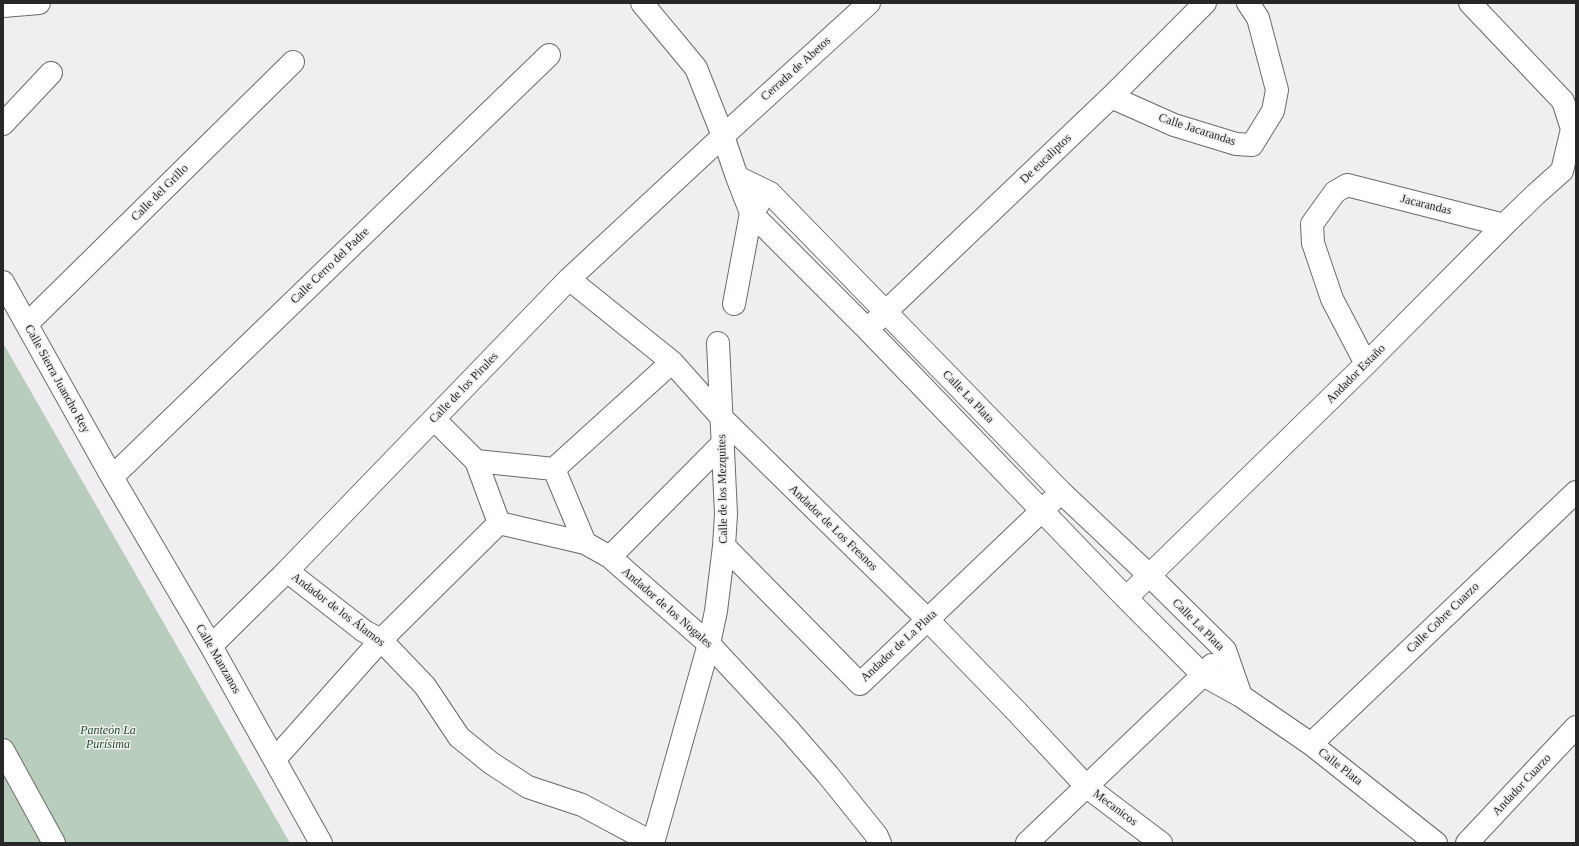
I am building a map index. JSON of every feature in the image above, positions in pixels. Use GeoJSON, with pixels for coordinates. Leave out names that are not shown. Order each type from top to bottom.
{"type":"FeatureCollection","features":[{"type":"Feature","properties":{"kind":"street"},"geometry":{"type":"LineString","coordinates":[[3,6],[39,3]]}},
{"type":"Feature","properties":{"kind":"street"},"geometry":{"type":"LineString","coordinates":[[642,3],[696,68],[723,136],[737,177]]}},
{"type":"Feature","properties":{"kind":"street","name":"Cerrada de Abetos"},"geometry":{"type":"LineString","coordinates":[[723,136],[869,3]]}},
{"type":"Feature","properties":{"kind":"street","name":"De eucaliptos"},"geometry":{"type":"LineString","coordinates":[[868,329],[1112,97],[1205,3]]}},
{"type":"Feature","properties":{"kind":"street","name":"Calle Jacarandas"},"geometry":{"type":"LineString","coordinates":[[1112,97],[1174,125],[1236,144],[1252,145],[1273,111],[1277,90],[1258,18],[1248,3]]}},
{"type":"Feature","properties":{"kind":"street"},"geometry":{"type":"LineString","coordinates":[[1470,3],[1562,101],[1572,128],[1569,175]]}},
{"type":"Feature","properties":{"kind":"street","name":"Calle Cerro del Padre"},"geometry":{"type":"LineString","coordinates":[[112,477],[549,54]]}},
{"type":"Feature","properties":{"kind":"street","name":"Calle del Grillo"},"geometry":{"type":"LineString","coordinates":[[27,324],[293,62]]}},
{"type":"Feature","properties":{"kind":"street"},"geometry":{"type":"LineString","coordinates":[[3,124],[51,73]]}},
{"type":"Feature","properties":{"kind":"street","name":"Calle de los Pirules"},"geometry":{"type":"LineString","coordinates":[[211,646],[287,571],[570,279],[723,136]]}},
{"type":"Feature","properties":{"kind":"street","name":"Andador Estaño"},"geometry":{"type":"LineString","coordinates":[[1126,598],[1366,364],[1536,194],[1569,175]]}},
{"type":"Feature","properties":{"kind":"street","name":"Calle La Plata"},"geometry":{"type":"LineString","coordinates":[[737,177],[770,193],[1061,492],[1149,575],[1225,650],[1241,696]]}},
{"type":"Feature","properties":{"kind":"street","name":"Calle La Plata"},"geometry":{"type":"LineString","coordinates":[[737,177],[751,213],[868,329],[1126,598],[1203,675],[1241,696]]}},
{"type":"Feature","properties":{"kind":"street","name":"Jacarandas"},"geometry":{"type":"LineString","coordinates":[[1366,364],[1332,300],[1313,242],[1312,224],[1334,192],[1347,185],[1504,225]]}},
{"type":"Feature","properties":{"kind":"street"},"geometry":{"type":"LineString","coordinates":[[734,304],[751,213],[770,193]]}},
{"type":"Feature","properties":{"kind":"street","name":"Andador de Los Fresnos"},"geometry":{"type":"LineString","coordinates":[[570,279],[672,362],[720,417],[928,620],[1087,787]]}},
{"type":"Feature","properties":{"kind":"street","name":"Calle Sierra Juancho Rey"},"geometry":{"type":"LineString","coordinates":[[3,282],[112,477]]}},
{"type":"Feature","properties":{"kind":"street","name":"Calle de los Mezquites"},"geometry":{"type":"LineString","coordinates":[[653,843],[709,644],[716,611],[724,546],[726,514],[723,443],[720,417],[718,343]]}},
{"type":"Feature","properties":{"kind":"street"},"geometry":{"type":"LineString","coordinates":[[476,461],[554,469],[672,362]]}},
{"type":"Feature","properties":{"kind":"street"},"geometry":{"type":"LineString","coordinates":[[275,759],[381,640],[499,523],[476,461],[434,419]]}},
{"type":"Feature","properties":{"kind":"street"},"geometry":{"type":"LineString","coordinates":[[610,557],[723,443]]}},
{"type":"Feature","properties":{"kind":"street"},"geometry":{"type":"LineString","coordinates":[[554,469],[585,543]]}},
{"type":"Feature","properties":{"kind":"street","name":"Calle Manzanos"},"geometry":{"type":"LineString","coordinates":[[112,477],[211,646],[321,843]]}},
{"type":"Feature","properties":{"kind":"street","name":"Andador de La Plata"},"geometry":{"type":"LineString","coordinates":[[724,546],[860,684],[1061,492]]}},
{"type":"Feature","properties":{"kind":"street","name":"Calle Cobre Cuarzo"},"geometry":{"type":"LineString","coordinates":[[1311,744],[1576,492]]}},
{"type":"Feature","properties":{"kind":"street","name":"Andador de los Nogales"},"geometry":{"type":"LineString","coordinates":[[499,523],[585,543],[610,557],[709,644],[787,728],[884,841]]}},
{"type":"Feature","properties":{"kind":"street","name":"Andador de los Álamos"},"geometry":{"type":"LineString","coordinates":[[287,571],[364,630],[381,640],[424,686],[459,737],[491,763],[528,786],[582,806],[653,843]]}},
{"type":"Feature","properties":{"kind":"street"},"geometry":{"type":"LineString","coordinates":[[1027,843],[1203,675],[1225,650]]}},
{"type":"Feature","properties":{"kind":"street","name":"Calle Plata"},"geometry":{"type":"LineString","coordinates":[[1241,696],[1311,744],[1436,843]]}},
{"type":"Feature","properties":{"kind":"street","name":"Andador Cuarzo"},"geometry":{"type":"LineString","coordinates":[[1467,843],[1576,727]]}},
{"type":"Feature","properties":{"kind":"street"},"geometry":{"type":"LineString","coordinates":[[3,750],[54,843]]}},
{"type":"Feature","properties":{"kind":"street","name":"Mecanicos"},"geometry":{"type":"LineString","coordinates":[[1087,787],[1161,843]]}},
{"type":"Feature","properties":{"kind":"green space","name":"Panteón La Purísima"},"geometry":{"type":"Polygon","coordinates":[[[3,343],[290,843],[3,843],[3,343]]]}}]}
